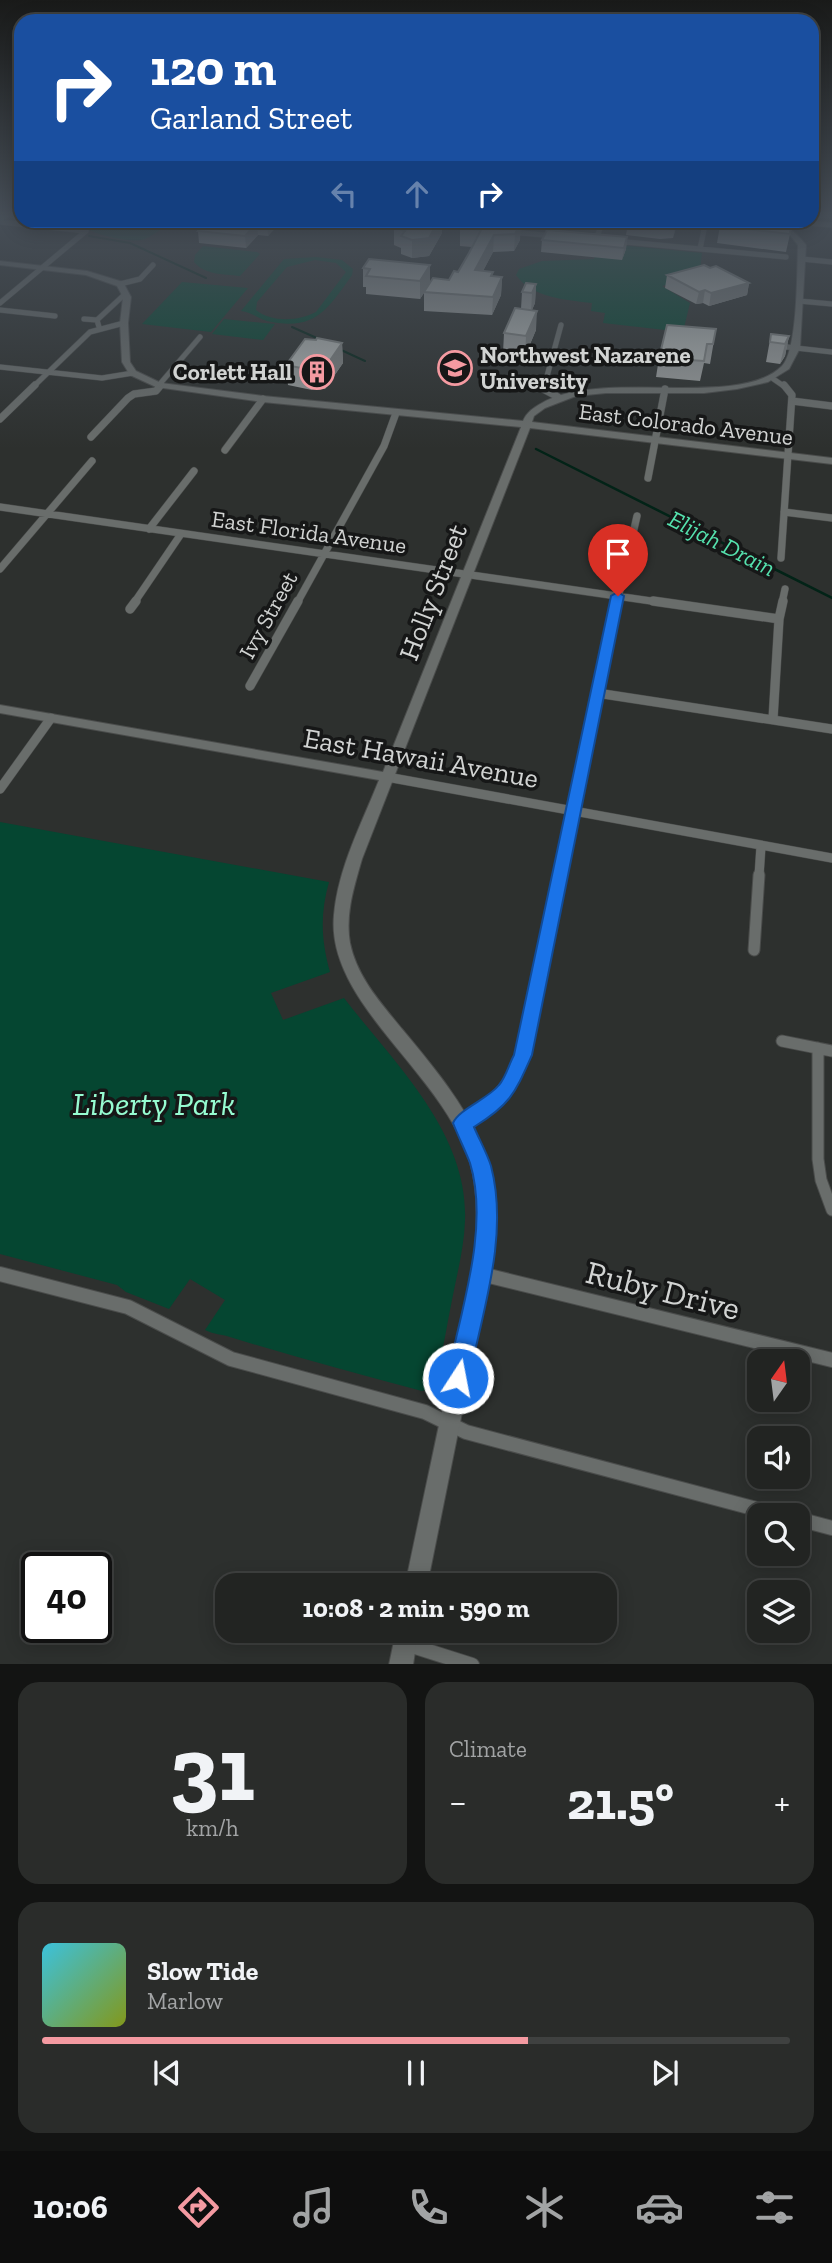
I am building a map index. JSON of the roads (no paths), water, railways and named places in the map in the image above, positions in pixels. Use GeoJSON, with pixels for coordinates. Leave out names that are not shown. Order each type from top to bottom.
{"type":"FeatureCollection","features":[{"type":"Feature","properties":{"kind":"street"},"geometry":{"type":"LineString","coordinates":[[0,367],[102,378],[132,373],[126,362],[125,294]]}},
{"type":"Feature","properties":{"kind":"street"},"geometry":{"type":"LineString","coordinates":[[0,419],[98,324],[125,294]]}},
{"type":"Feature","properties":{"kind":"street"},"geometry":{"type":"LineString","coordinates":[[524,424],[541,406],[558,397],[612,389],[740,387],[772,378],[792,363],[796,348],[800,294]]}},
{"type":"Feature","properties":{"kind":"street"},"geometry":{"type":"LineString","coordinates":[[799,301],[832,304]]}},
{"type":"Feature","properties":{"kind":"street"},"geometry":{"type":"LineString","coordinates":[[0,310],[55,316]]}},
{"type":"Feature","properties":{"kind":"street"},"geometry":{"type":"LineString","coordinates":[[84,319],[98,324],[124,323]]}},
{"type":"Feature","properties":{"kind":"street"},"geometry":{"type":"LineString","coordinates":[[558,397],[543,389],[561,325]]}},
{"type":"Feature","properties":{"kind":"street"},"geometry":{"type":"LineString","coordinates":[[91,437],[134,394],[150,393],[160,385],[200,337]]}},
{"type":"Feature","properties":{"kind":"street"},"geometry":{"type":"LineString","coordinates":[[781,346],[832,352]]}},
{"type":"Feature","properties":{"kind":"street","name":"East Colorado Avenue"},"geometry":{"type":"LineString","coordinates":[[132,373],[160,385],[263,399],[524,424],[832,461]]}},
{"type":"Feature","properties":{"kind":"street"},"geometry":{"type":"LineString","coordinates":[[772,378],[789,391],[792,401],[781,558]]}},
{"type":"Feature","properties":{"kind":"street"},"geometry":{"type":"LineString","coordinates":[[648,478],[665,389]]}},
{"type":"Feature","properties":{"kind":"street"},"geometry":{"type":"LineString","coordinates":[[225,450],[263,399]]}},
{"type":"Feature","properties":{"kind":"street"},"geometry":{"type":"LineString","coordinates":[[792,401],[832,406]]}},
{"type":"Feature","properties":{"kind":"street","name":"Ivy Street"},"geometry":{"type":"LineString","coordinates":[[250,686],[383,446],[396,413]]}},
{"type":"Feature","properties":{"kind":"street","name":"Holly Street"},"geometry":{"type":"LineString","coordinates":[[419,1573],[481,1274],[487,1238],[486,1201],[480,1165],[463,1123],[370,1003],[354,978],[344,955],[340,929],[342,904],[355,859],[524,424]]}},
{"type":"Feature","properties":{"kind":"street"},"geometry":{"type":"LineString","coordinates":[[0,569],[92,461]]}},
{"type":"Feature","properties":{"kind":"street"},"geometry":{"type":"LineString","coordinates":[[149,528],[194,471]]}},
{"type":"Feature","properties":{"kind":"street","name":"East Florida Avenue"},"geometry":{"type":"LineString","coordinates":[[0,507],[779,619]]}},
{"type":"Feature","properties":{"kind":"street"},"geometry":{"type":"LineString","coordinates":[[784,512],[832,518]]}},
{"type":"Feature","properties":{"kind":"street"},"geometry":{"type":"LineString","coordinates":[[463,1123],[486,1109],[507,1090],[523,1055],[597,693],[637,516]]}},
{"type":"Feature","properties":{"kind":"street"},"geometry":{"type":"LineString","coordinates":[[130,610],[181,534]]}},
{"type":"Feature","properties":{"kind":"street"},"geometry":{"type":"LineString","coordinates":[[774,719],[779,619],[785,589]]}},
{"type":"Feature","properties":{"kind":"street"},"geometry":{"type":"LineString","coordinates":[[597,693],[832,729]]}},
{"type":"Feature","properties":{"kind":"street","name":"East Hawaii Avenue"},"geometry":{"type":"LineString","coordinates":[[0,709],[832,858]]}},
{"type":"Feature","properties":{"kind":"street"},"geometry":{"type":"LineString","coordinates":[[0,789],[51,718]]}},
{"type":"Feature","properties":{"kind":"street"},"geometry":{"type":"LineString","coordinates":[[754,950],[761,846]]}},
{"type":"Feature","properties":{"kind":"street"},"geometry":{"type":"LineString","coordinates":[[782,1041],[832,1051]]}},
{"type":"Feature","properties":{"kind":"street"},"geometry":{"type":"LineString","coordinates":[[818,1048],[818,1159],[821,1180],[832,1210]]}},
{"type":"Feature","properties":{"kind":"street"},"geometry":{"type":"LineString","coordinates":[[0,1274],[128,1307],[231,1359],[425,1412],[466,1432],[747,1506]]}},
{"type":"Feature","properties":{"kind":"street","name":"Ruby Drive"},"geometry":{"type":"LineString","coordinates":[[481,1274],[832,1360]]}},
{"type":"Feature","properties":{"kind":"street"},"geometry":{"type":"LineString","coordinates":[[810,1523],[832,1528]]}},
{"type":"Feature","properties":{"kind":"street"},"geometry":{"type":"LineString","coordinates":[[404,1646],[472,1664]]}},
{"type":"Feature","properties":{"kind":"waterway","name":"Elijah Drain"},"geometry":{"type":"LineString","coordinates":[[292,327],[319,339]]}},
{"type":"Feature","properties":{"kind":"waterway","name":"Elijah Drain"},"geometry":{"type":"LineString","coordinates":[[339,349],[365,361]]}},
{"type":"Feature","properties":{"kind":"waterway","name":"Elijah Drain"},"geometry":{"type":"LineString","coordinates":[[536,449],[832,598]]}},
{"type":"Feature","properties":{"kind":"place","name":"Northwest Nazarene University"},"geometry":{"type":"Point","coordinates":[455,368]}},
{"type":"Feature","properties":{"kind":"place","name":"Corlett Hall"},"geometry":{"type":"Point","coordinates":[317,372]}},
{"type":"Feature","properties":{"kind":"park label","name":"Liberty Park"},"geometry":{"type":"Point","coordinates":[154,1103]}}]}
